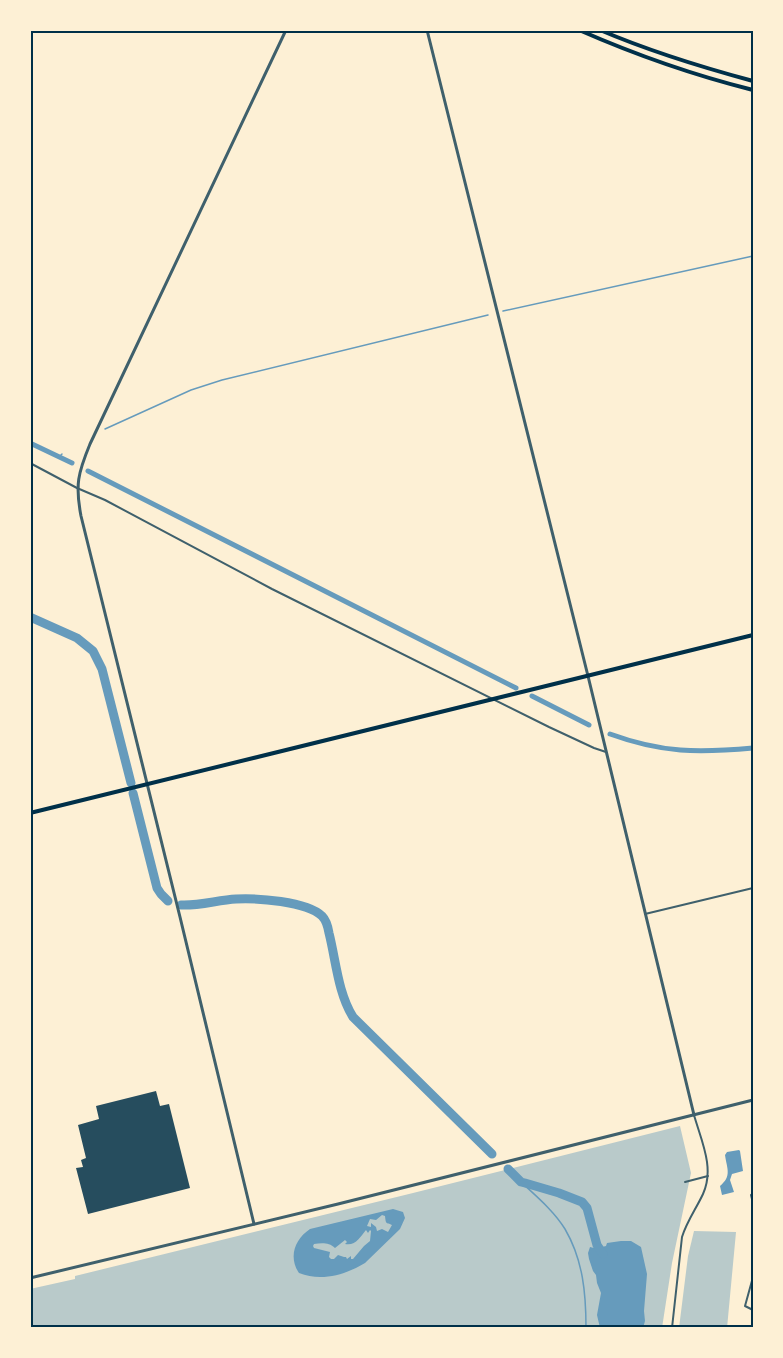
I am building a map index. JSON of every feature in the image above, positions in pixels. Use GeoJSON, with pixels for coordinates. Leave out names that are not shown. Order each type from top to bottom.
{"type":"FeatureCollection","features":[{"type":"Feature","properties":{"kind":"main road"},"geometry":{"type":"LineString","coordinates":[[579,30],[625,50],[679,69],[753,90]]}},
{"type":"Feature","properties":{"kind":"main road"},"geometry":{"type":"LineString","coordinates":[[600,30],[686,62],[753,81]]}},
{"type":"Feature","properties":{"kind":"main road"},"geometry":{"type":"LineString","coordinates":[[30,813],[753,635]]}},
{"type":"Feature","properties":{"kind":"street"},"geometry":{"type":"LineString","coordinates":[[254,1224],[81,516],[77,488],[80,469],[90,444],[286,30]]}},
{"type":"Feature","properties":{"kind":"street"},"geometry":{"type":"LineString","coordinates":[[427,30],[708,1166],[705,1188],[682,1237],[672,1328]]}},
{"type":"Feature","properties":{"kind":"street"},"geometry":{"type":"LineString","coordinates":[[30,463],[105,500],[272,589],[549,727],[606,752]]}},
{"type":"Feature","properties":{"kind":"street"},"geometry":{"type":"LineString","coordinates":[[645,914],[753,888]]}},
{"type":"Feature","properties":{"kind":"street"},"geometry":{"type":"LineString","coordinates":[[30,1278],[753,1100]]}},
{"type":"Feature","properties":{"kind":"street"},"geometry":{"type":"LineString","coordinates":[[685,1182],[708,1176]]}},
{"type":"Feature","properties":{"kind":"street"},"geometry":{"type":"LineString","coordinates":[[753,1194],[751,1195],[753,1203]]}},
{"type":"Feature","properties":{"kind":"street"},"geometry":{"type":"LineString","coordinates":[[753,1277],[745,1306],[753,1310]]}},
{"type":"Feature","properties":{"kind":"shaded area"},"geometry":{"type":"Polygon","coordinates":[[[680,1126],[691,1173],[672,1263],[662,1328],[30,1328],[30,1289],[680,1126]]]}},
{"type":"Feature","properties":{"kind":"shaded area"},"geometry":{"type":"Polygon","coordinates":[[[694,1231],[736,1232],[727,1328],[679,1328],[688,1256],[694,1231]]]}},
{"type":"Feature","properties":{"kind":"water"},"geometry":{"type":"Polygon","coordinates":[[[739,1150],[743,1171],[732,1174],[730,1180],[734,1192],[722,1195],[720,1186],[728,1172],[725,1155],[727,1152],[739,1150]]]}},
{"type":"Feature","properties":{"kind":"water"},"geometry":{"type":"Polygon","coordinates":[[[393,1209],[403,1212],[405,1218],[400,1229],[365,1263],[333,1276],[307,1276],[299,1273],[296,1267],[294,1255],[297,1243],[310,1229],[393,1209]],[[382,1215],[376,1220],[370,1219],[367,1226],[371,1227],[371,1223],[377,1231],[382,1229],[388,1232],[392,1225],[387,1223],[385,1216],[382,1215]],[[366,1230],[352,1244],[345,1244],[347,1242],[345,1240],[335,1248],[325,1243],[313,1246],[330,1252],[331,1259],[338,1255],[347,1259],[351,1256],[353,1259],[370,1241],[371,1231],[368,1233],[366,1230]]]}},
{"type":"Feature","properties":{"kind":"water"},"geometry":{"type":"Polygon","coordinates":[[[631,1241],[641,1247],[647,1274],[643,1328],[600,1328],[597,1315],[601,1293],[588,1253],[590,1247],[594,1248],[594,1245],[602,1247],[607,1243],[631,1241]]]}},
{"type":"Feature","properties":{"kind":"building"},"geometry":{"type":"Polygon","coordinates":[[[156,1091],[160,1106],[169,1104],[190,1188],[88,1214],[76,1168],[83,1167],[81,1160],[86,1158],[78,1125],[99,1119],[96,1106],[156,1091]]]}},
{"type":"Feature","properties":{"kind":"waterway"},"geometry":{"type":"LineString","coordinates":[[503,311],[753,256]]}},
{"type":"Feature","properties":{"kind":"waterway"},"geometry":{"type":"LineString","coordinates":[[105,429],[191,390],[222,380],[488,315]]}},
{"type":"Feature","properties":{"kind":"waterway"},"geometry":{"type":"LineString","coordinates":[[30,443],[72,463]]}},
{"type":"Feature","properties":{"kind":"waterway"},"geometry":{"type":"LineString","coordinates":[[59,457],[62,454]]}},
{"type":"Feature","properties":{"kind":"waterway"},"geometry":{"type":"LineString","coordinates":[[88,471],[516,688]]}},
{"type":"Feature","properties":{"kind":"waterway"},"geometry":{"type":"LineString","coordinates":[[30,617],[77,638],[93,651],[102,669],[131,783]]}},
{"type":"Feature","properties":{"kind":"waterway"},"geometry":{"type":"LineString","coordinates":[[532,696],[589,725]]}},
{"type":"Feature","properties":{"kind":"waterway"},"geometry":{"type":"LineString","coordinates":[[610,734],[647,745],[680,750],[715,751],[753,748]]}},
{"type":"Feature","properties":{"kind":"waterway"},"geometry":{"type":"LineString","coordinates":[[133,793],[157,888],[168,901]]}},
{"type":"Feature","properties":{"kind":"waterway"},"geometry":{"type":"LineString","coordinates":[[181,905],[256,899],[305,907],[322,916],[328,928],[344,998],[353,1017],[492,1154]]}},
{"type":"Feature","properties":{"kind":"waterway"},"geometry":{"type":"LineString","coordinates":[[508,1169],[521,1182],[582,1202],[587,1208],[597,1245],[603,1254]]}},
{"type":"Feature","properties":{"kind":"waterway"},"geometry":{"type":"LineString","coordinates":[[521,1182],[556,1216],[571,1241],[580,1265],[586,1328]]}}]}
